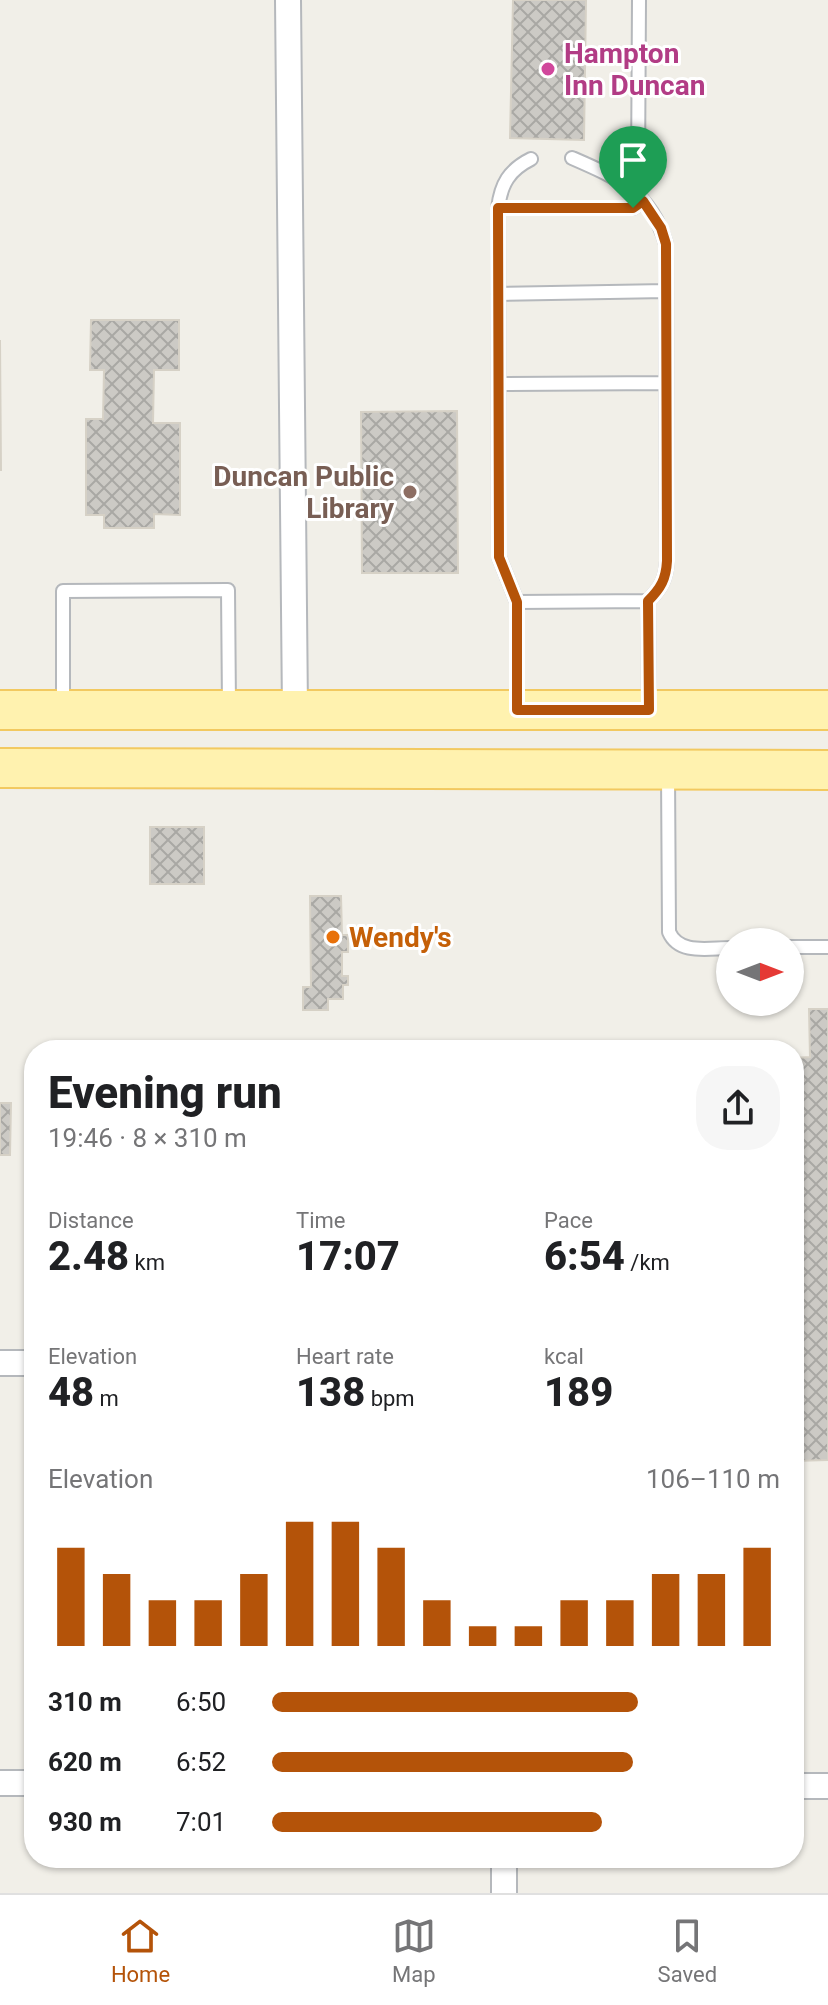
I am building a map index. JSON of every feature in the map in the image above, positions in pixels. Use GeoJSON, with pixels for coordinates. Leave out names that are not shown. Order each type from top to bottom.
{"type":"FeatureCollection","features":[{"type":"Feature","properties":{"kind":"main road"},"geometry":{"type":"LineString","coordinates":[[0,710],[828,710]]}},
{"type":"Feature","properties":{"kind":"main road"},"geometry":{"type":"LineString","coordinates":[[262,710],[263,770]]}},
{"type":"Feature","properties":{"kind":"main road"},"geometry":{"type":"LineString","coordinates":[[0,768],[828,770]]}},
{"type":"Feature","properties":{"kind":"street"},"geometry":{"type":"LineString","coordinates":[[262,710],[288,0]]}},
{"type":"Feature","properties":{"kind":"street"},"geometry":{"type":"LineString","coordinates":[[0,1363],[24,1363]]}},
{"type":"Feature","properties":{"kind":"street"},"geometry":{"type":"LineString","coordinates":[[0,1783],[24,1783]]}},
{"type":"Feature","properties":{"kind":"street"},"geometry":{"type":"LineString","coordinates":[[804,1786],[828,1786]]}},
{"type":"Feature","properties":{"kind":"street"},"geometry":{"type":"LineString","coordinates":[[504,1868],[504,1893]]}},
{"type":"Feature","properties":{"kind":"lane"},"geometry":{"type":"LineString","coordinates":[[630,186],[638,173],[639,0]]}},
{"type":"Feature","properties":{"kind":"lane"},"geometry":{"type":"LineString","coordinates":[[572,158],[630,186],[661,228],[666,244],[667,561],[666,577],[648,601],[649,710]]}},
{"type":"Feature","properties":{"kind":"lane"},"geometry":{"type":"LineString","coordinates":[[517,710],[517,602],[499,557],[498,208],[500,190],[508,176],[531,159]]}},
{"type":"Feature","properties":{"kind":"lane"},"geometry":{"type":"LineString","coordinates":[[498,208],[633,208],[643,201]]}},
{"type":"Feature","properties":{"kind":"lane"},"geometry":{"type":"LineString","coordinates":[[498,294],[666,291]]}},
{"type":"Feature","properties":{"kind":"lane"},"geometry":{"type":"LineString","coordinates":[[499,384],[666,383]]}},
{"type":"Feature","properties":{"kind":"lane"},"geometry":{"type":"LineString","coordinates":[[63,710],[63,591],[228,590],[262,710]]}},
{"type":"Feature","properties":{"kind":"lane"},"geometry":{"type":"LineString","coordinates":[[517,602],[648,601]]}},
{"type":"Feature","properties":{"kind":"lane"},"geometry":{"type":"LineString","coordinates":[[668,770],[669,932],[673,942],[684,948],[716,948]]}},
{"type":"Feature","properties":{"kind":"lane"},"geometry":{"type":"LineString","coordinates":[[804,947],[828,947]]}},
{"type":"Feature","properties":{"kind":"building","name":"Hampton Inn Duncan"},"geometry":{"type":"Polygon","coordinates":[[[513,0],[586,0],[584,140],[510,138],[513,0]]]}},
{"type":"Feature","properties":{"kind":"building"},"geometry":{"type":"Polygon","coordinates":[[[91,320],[179,320],[179,370],[154,370],[153,423],[180,423],[180,515],[154,514],[154,528],[104,528],[104,515],[86,515],[86,419],[103,419],[104,370],[90,370],[91,320]]]}},
{"type":"Feature","properties":{"kind":"building"},"geometry":{"type":"Polygon","coordinates":[[[0,340],[1,470],[0,470],[0,340]]]}},
{"type":"Feature","properties":{"kind":"building","name":"Duncan Public Library"},"geometry":{"type":"Polygon","coordinates":[[[457,411],[458,573],[362,573],[361,412],[457,411]]]}},
{"type":"Feature","properties":{"kind":"building"},"geometry":{"type":"Polygon","coordinates":[[[150,827],[204,827],[204,884],[150,884],[150,827]]]}},
{"type":"Feature","properties":{"kind":"building"},"geometry":{"type":"Polygon","coordinates":[[[310,896],[341,896],[342,935],[348,935],[348,952],[342,952],[342,976],[348,976],[348,985],[343,985],[343,999],[328,999],[328,1010],[303,1010],[303,987],[311,987],[310,896]]]}},
{"type":"Feature","properties":{"kind":"building"},"geometry":{"type":"Polygon","coordinates":[[[809,1009],[828,1009],[828,1460],[804,1461],[804,1057],[810,1057],[809,1009]]]}},
{"type":"Feature","properties":{"kind":"building"},"geometry":{"type":"Polygon","coordinates":[[[0,1103],[11,1103],[10,1155],[0,1155],[0,1103]]]}},
{"type":"Feature","properties":{"kind":"place","name":"Hampton Inn Duncan"},"geometry":{"type":"Point","coordinates":[548,69]}},
{"type":"Feature","properties":{"kind":"place","name":"Duncan Public Library"},"geometry":{"type":"Point","coordinates":[410,492]}},
{"type":"Feature","properties":{"kind":"place","name":"Wendy's"},"geometry":{"type":"Point","coordinates":[333,937]}},
{"type":"Feature","properties":{"kind":"route"},"geometry":{"type":"LineString","coordinates":[[643,201],[661,228],[666,244],[667,561],[666,577],[648,601],[649,710],[517,710],[517,602],[499,557],[498,208],[633,208],[643,201]]}}]}
